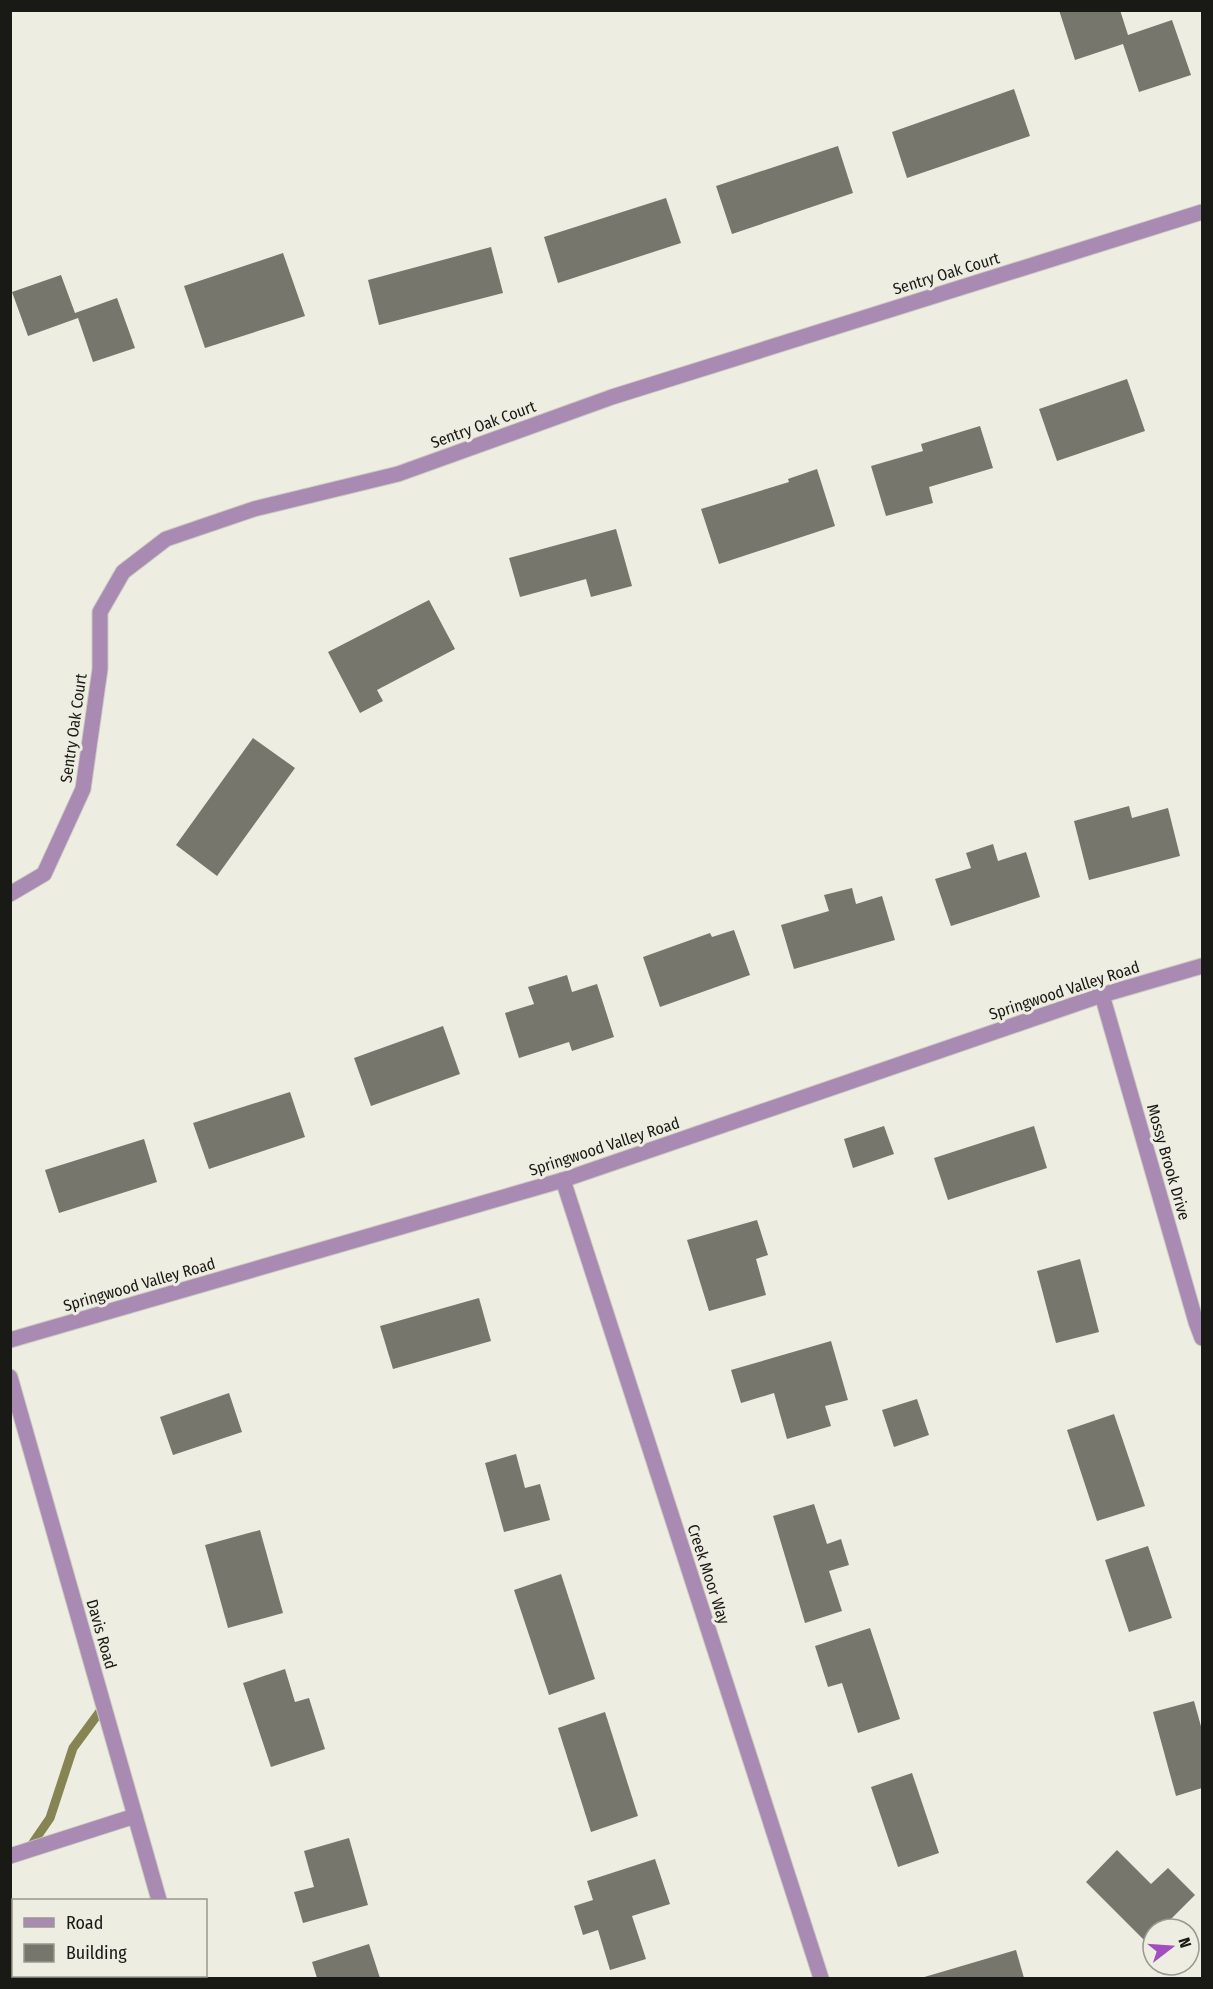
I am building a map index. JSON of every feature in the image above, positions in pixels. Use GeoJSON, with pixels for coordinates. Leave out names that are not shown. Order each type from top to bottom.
{"type":"FeatureCollection","features":[{"type":"Feature","properties":{"kind":"street","name":"Sentry Oak Court"},"geometry":{"type":"LineString","coordinates":[[10,894],[44,874],[83,789],[100,669],[100,612],[123,572],[166,539],[254,509],[398,474],[612,397],[1203,212]]}},
{"type":"Feature","properties":{"kind":"street","name":"Springwood Valley Road"},"geometry":{"type":"LineString","coordinates":[[10,1340],[563,1180],[1102,995],[1203,966]]}},
{"type":"Feature","properties":{"kind":"street","name":"Mossy Brook Drive"},"geometry":{"type":"LineString","coordinates":[[1102,995],[1192,1311],[1203,1338]]}},
{"type":"Feature","properties":{"kind":"street","name":"Creek Moor Way"},"geometry":{"type":"LineString","coordinates":[[563,1180],[821,1978]]}},
{"type":"Feature","properties":{"kind":"street","name":"Davis Road"},"geometry":{"type":"LineString","coordinates":[[10,1377],[159,1899]]}},
{"type":"Feature","properties":{"kind":"street"},"geometry":{"type":"LineString","coordinates":[[10,1856],[135,1816]]}},
{"type":"Feature","properties":{"kind":"building"},"geometry":{"type":"Polygon","coordinates":[[[1059,10],[1120,10],[1128,35],[1172,20],[1191,75],[1139,92],[1123,44],[1075,60],[1059,10]]]}},
{"type":"Feature","properties":{"kind":"building"},"geometry":{"type":"Polygon","coordinates":[[[1014,89],[1030,136],[907,178],[892,132],[1014,89]]]}},
{"type":"Feature","properties":{"kind":"building"},"geometry":{"type":"Polygon","coordinates":[[[838,146],[853,193],[732,234],[716,186],[838,146]]]}},
{"type":"Feature","properties":{"kind":"building"},"geometry":{"type":"Polygon","coordinates":[[[666,198],[681,243],[558,283],[544,237],[666,198]]]}},
{"type":"Feature","properties":{"kind":"building"},"geometry":{"type":"Polygon","coordinates":[[[491,247],[503,293],[379,325],[368,280],[491,247]]]}},
{"type":"Feature","properties":{"kind":"building"},"geometry":{"type":"Polygon","coordinates":[[[283,253],[305,316],[205,348],[184,286],[283,253]]]}},
{"type":"Feature","properties":{"kind":"building"},"geometry":{"type":"Polygon","coordinates":[[[61,275],[75,313],[117,298],[135,348],[93,362],[78,318],[28,336],[12,292],[61,275]]]}},
{"type":"Feature","properties":{"kind":"building"},"geometry":{"type":"Polygon","coordinates":[[[1127,379],[1145,431],[1057,461],[1039,409],[1127,379]]]}},
{"type":"Feature","properties":{"kind":"building"},"geometry":{"type":"Polygon","coordinates":[[[980,426],[993,468],[929,487],[933,503],[886,516],[871,466],[923,451],[921,444],[980,426]]]}},
{"type":"Feature","properties":{"kind":"building"},"geometry":{"type":"Polygon","coordinates":[[[817,469],[835,526],[719,564],[701,509],[789,482],[788,479],[817,469]]]}},
{"type":"Feature","properties":{"kind":"building"},"geometry":{"type":"Polygon","coordinates":[[[616,529],[632,586],[591,597],[586,579],[520,597],[509,558],[616,529]]]}},
{"type":"Feature","properties":{"kind":"building"},"geometry":{"type":"Polygon","coordinates":[[[429,600],[455,649],[377,690],[383,701],[360,713],[328,652],[429,600]]]}},
{"type":"Feature","properties":{"kind":"building"},"geometry":{"type":"Polygon","coordinates":[[[253,738],[295,768],[217,876],[176,845],[253,738]]]}},
{"type":"Feature","properties":{"kind":"building"},"geometry":{"type":"Polygon","coordinates":[[[1129,806],[1132,818],[1168,808],[1180,856],[1089,880],[1074,821],[1129,806]]]}},
{"type":"Feature","properties":{"kind":"building"},"geometry":{"type":"Polygon","coordinates":[[[993,844],[998,861],[1026,852],[1040,897],[951,926],[935,879],[971,868],[966,853],[993,844]]]}},
{"type":"Feature","properties":{"kind":"building"},"geometry":{"type":"Polygon","coordinates":[[[852,888],[856,904],[882,896],[895,940],[794,969],[781,925],[829,911],[824,895],[852,888]]]}},
{"type":"Feature","properties":{"kind":"building"},"geometry":{"type":"Polygon","coordinates":[[[734,930],[750,975],[660,1007],[643,957],[710,933],[712,937],[734,930]]]}},
{"type":"Feature","properties":{"kind":"building"},"geometry":{"type":"Polygon","coordinates":[[[567,975],[572,992],[597,984],[614,1037],[572,1051],[569,1042],[519,1058],[505,1013],[534,1004],[528,987],[567,975]]]}},
{"type":"Feature","properties":{"kind":"building"},"geometry":{"type":"Polygon","coordinates":[[[443,1026],[460,1074],[371,1106],[354,1058],[443,1026]]]}},
{"type":"Feature","properties":{"kind":"building"},"geometry":{"type":"Polygon","coordinates":[[[290,1092],[305,1137],[209,1169],[193,1123],[290,1092]]]}},
{"type":"Feature","properties":{"kind":"building"},"geometry":{"type":"Polygon","coordinates":[[[884,1126],[894,1154],[853,1168],[844,1139],[884,1126]]]}},
{"type":"Feature","properties":{"kind":"building"},"geometry":{"type":"Polygon","coordinates":[[[1034,1126],[1047,1168],[948,1200],[934,1158],[1034,1126]]]}},
{"type":"Feature","properties":{"kind":"building"},"geometry":{"type":"Polygon","coordinates":[[[144,1139],[157,1182],[59,1213],[45,1170],[144,1139]]]}},
{"type":"Feature","properties":{"kind":"building"},"geometry":{"type":"Polygon","coordinates":[[[757,1220],[768,1255],[756,1259],[766,1295],[709,1311],[687,1240],[757,1220]]]}},
{"type":"Feature","properties":{"kind":"building"},"geometry":{"type":"Polygon","coordinates":[[[1080,1259],[1099,1332],[1056,1343],[1037,1271],[1080,1259]]]}},
{"type":"Feature","properties":{"kind":"building"},"geometry":{"type":"Polygon","coordinates":[[[479,1298],[491,1341],[393,1369],[380,1326],[479,1298]]]}},
{"type":"Feature","properties":{"kind":"building"},"geometry":{"type":"Polygon","coordinates":[[[831,1341],[848,1400],[825,1406],[831,1426],[787,1439],[774,1393],[741,1403],[731,1370],[831,1341]]]}},
{"type":"Feature","properties":{"kind":"building"},"geometry":{"type":"Polygon","coordinates":[[[229,1393],[242,1432],[173,1455],[160,1417],[229,1393]]]}},
{"type":"Feature","properties":{"kind":"building"},"geometry":{"type":"Polygon","coordinates":[[[917,1399],[929,1435],[894,1447],[882,1410],[917,1399]]]}},
{"type":"Feature","properties":{"kind":"building"},"geometry":{"type":"Polygon","coordinates":[[[1114,1414],[1145,1506],[1097,1521],[1067,1430],[1114,1414]]]}},
{"type":"Feature","properties":{"kind":"building"},"geometry":{"type":"Polygon","coordinates":[[[516,1454],[525,1488],[540,1484],[550,1520],[504,1532],[485,1463],[516,1454]]]}},
{"type":"Feature","properties":{"kind":"building"},"geometry":{"type":"Polygon","coordinates":[[[814,1504],[827,1544],[841,1539],[849,1565],[829,1571],[842,1611],[805,1623],[773,1516],[814,1504]]]}},
{"type":"Feature","properties":{"kind":"building"},"geometry":{"type":"Polygon","coordinates":[[[260,1530],[283,1613],[228,1628],[205,1545],[260,1530]]]}},
{"type":"Feature","properties":{"kind":"building"},"geometry":{"type":"Polygon","coordinates":[[[1148,1546],[1172,1618],[1129,1632],[1105,1560],[1148,1546]]]}},
{"type":"Feature","properties":{"kind":"building"},"geometry":{"type":"Polygon","coordinates":[[[561,1574],[595,1679],[549,1695],[514,1590],[561,1574]]]}},
{"type":"Feature","properties":{"kind":"building"},"geometry":{"type":"Polygon","coordinates":[[[870,1628],[900,1719],[858,1733],[842,1683],[828,1687],[815,1646],[870,1628]]]}},
{"type":"Feature","properties":{"kind":"building"},"geometry":{"type":"Polygon","coordinates":[[[285,1669],[295,1702],[309,1698],[325,1749],[271,1767],[243,1683],[285,1669]]]}},
{"type":"Feature","properties":{"kind":"building"},"geometry":{"type":"Polygon","coordinates":[[[1194,1701],[1202,1730],[1202,1788],[1176,1796],[1153,1712],[1194,1701]]]}},
{"type":"Feature","properties":{"kind":"building"},"geometry":{"type":"Polygon","coordinates":[[[605,1712],[638,1816],[591,1832],[558,1728],[605,1712]]]}},
{"type":"Feature","properties":{"kind":"building"},"geometry":{"type":"Polygon","coordinates":[[[912,1773],[939,1853],[898,1867],[871,1787],[912,1773]]]}},
{"type":"Feature","properties":{"kind":"building"},"geometry":{"type":"Polygon","coordinates":[[[349,1838],[368,1905],[303,1923],[294,1892],[314,1887],[304,1851],[349,1838]]]}},
{"type":"Feature","properties":{"kind":"building"},"geometry":{"type":"Polygon","coordinates":[[[1117,1850],[1151,1884],[1168,1868],[1195,1895],[1173,1917],[1141,1917],[1141,1937],[1086,1882],[1117,1850]]]}},
{"type":"Feature","properties":{"kind":"building"},"geometry":{"type":"Polygon","coordinates":[[[655,1859],[670,1904],[632,1916],[646,1959],[610,1970],[598,1930],[583,1935],[574,1906],[593,1900],[587,1881],[655,1859]]]}},
{"type":"Feature","properties":{"kind":"building"},"geometry":{"type":"Polygon","coordinates":[[[369,1944],[380,1978],[317,1978],[312,1962],[369,1944]]]}},
{"type":"Feature","properties":{"kind":"building"},"geometry":{"type":"Polygon","coordinates":[[[1016,1950],[1024,1978],[921,1978],[1016,1950]]]}},
{"type":"Feature","properties":{"kind":"waterway"},"geometry":{"type":"LineString","coordinates":[[28,1850],[50,1818],[73,1748],[101,1710]]}}]}
